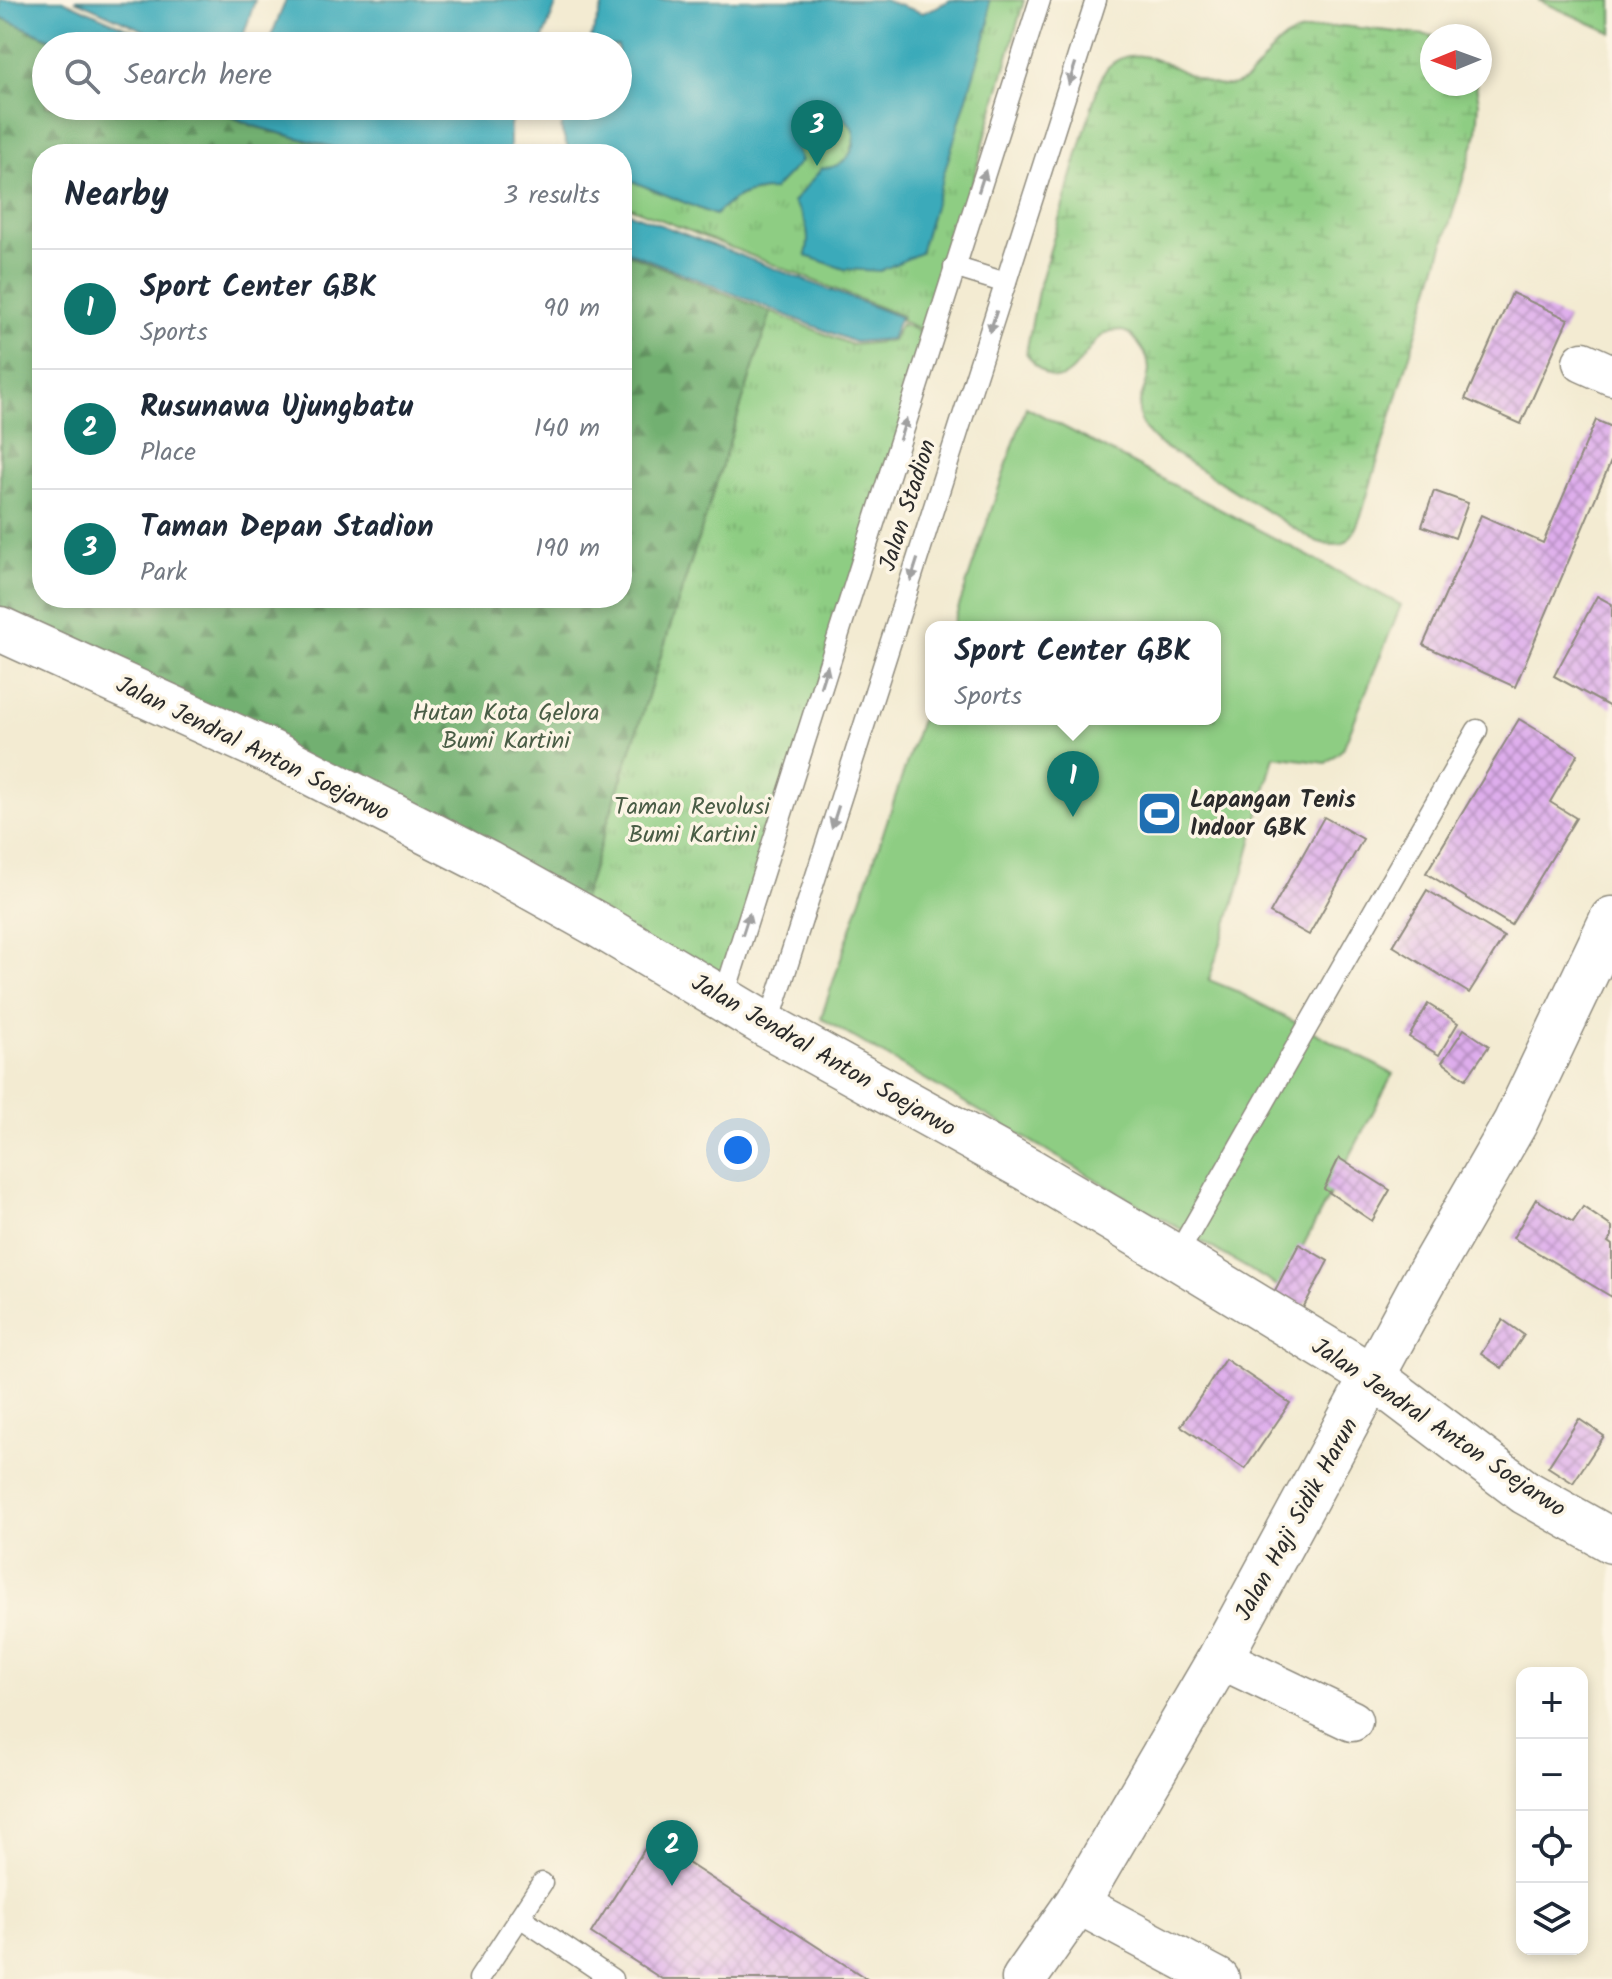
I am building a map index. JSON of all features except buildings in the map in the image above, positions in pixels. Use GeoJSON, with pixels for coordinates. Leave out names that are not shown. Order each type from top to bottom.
{"type":"FeatureCollection","features":[{"type":"Feature","properties":{"kind":"street","name":"Jalan Jendral Anton Soejarwo"},"geometry":{"type":"LineString","coordinates":[[0,629],[286,760],[487,863],[768,1026],[1029,1170],[1176,1257],[1373,1377],[1525,1492],[1612,1541]]}},
{"type":"Feature","properties":{"kind":"street","name":"Jalan Haji Sidik Harun"},"geometry":{"type":"LineString","coordinates":[[1024,1979],[1077,1903],[1220,1658],[1515,1123],[1612,919]]}},
{"type":"Feature","properties":{"kind":"street"},"geometry":{"type":"LineString","coordinates":[[1220,1658],[1352,1721]]}},
{"type":"Feature","properties":{"kind":"street"},"geometry":{"type":"LineString","coordinates":[[1077,1903],[1219,1979]]}},
{"type":"Feature","properties":{"kind":"lane","name":"Jalan Stadion"},"geometry":{"type":"LineString","coordinates":[[723,999],[1040,0]]}},
{"type":"Feature","properties":{"kind":"lane","name":"Jalan Stadion"},"geometry":{"type":"LineString","coordinates":[[768,1026],[1096,0]]}},
{"type":"Feature","properties":{"kind":"lane"},"geometry":{"type":"LineString","coordinates":[[954,267],[1006,283]]}},
{"type":"Feature","properties":{"kind":"lane"},"geometry":{"type":"LineString","coordinates":[[1176,1257],[1477,730]]}},
{"type":"Feature","properties":{"kind":"lane"},"geometry":{"type":"LineString","coordinates":[[479,1979],[542,1883]]}},
{"type":"Feature","properties":{"kind":"lane"},"geometry":{"type":"LineString","coordinates":[[520,1917],[612,1979]]}},
{"type":"Feature","properties":{"kind":"green space"},"geometry":{"type":"Polygon","coordinates":[[[989,0],[1024,0],[930,333],[901,321],[902,316],[632,208],[632,181],[715,215],[741,196],[773,190],[801,161],[796,144],[798,130],[805,120],[827,112],[839,115],[848,122],[854,134],[852,149],[847,159],[825,177],[805,217],[810,237],[806,256],[989,24],[989,0]]]}},
{"type":"Feature","properties":{"kind":"green space"},"geometry":{"type":"Polygon","coordinates":[[[1538,0],[1612,0],[1612,33],[1538,0]]]}},
{"type":"Feature","properties":{"kind":"green space","name":"Hutan Kota Gelora Bumi Kartini"},"geometry":{"type":"Polygon","coordinates":[[[0,17],[34,32],[32,120],[239,120],[319,144],[32,144],[32,608],[632,608],[632,255],[771,312],[580,908],[0,627],[0,17]]]}},
{"type":"Feature","properties":{"kind":"green space"},"geometry":{"type":"Polygon","coordinates":[[[1342,26],[1420,34],[1420,96],[1478,96],[1479,103],[1477,133],[1362,513],[1350,537],[1340,545],[1313,540],[1158,443],[1145,429],[1140,416],[1139,405],[1149,373],[1148,362],[1131,335],[1115,330],[1102,336],[1070,373],[1058,378],[1044,373],[1026,353],[1038,291],[1097,89],[1108,67],[1121,58],[1136,55],[1167,64],[1199,79],[1228,86],[1246,79],[1280,42],[1307,30],[1342,26]]]}},
{"type":"Feature","properties":{"kind":"green space","name":"Taman Revolusi Bumi Kartini"},"geometry":{"type":"Polygon","coordinates":[[[771,312],[852,345],[892,341],[901,324],[930,335],[721,994],[580,908],[771,312]]]}},
{"type":"Feature","properties":{"kind":"green space"},"geometry":{"type":"Polygon","coordinates":[[[1026,407],[1401,605],[1343,749],[1326,763],[1274,756],[1244,871],[1209,980],[1236,991],[1393,1074],[1281,1288],[821,1018],[925,708],[925,725],[1221,725],[1221,621],[954,621],[1026,407]]]}},
{"type":"Feature","properties":{"kind":"water"},"geometry":{"type":"Polygon","coordinates":[[[0,0],[63,0],[135,32],[35,32],[0,17],[0,0]]]}},
{"type":"Feature","properties":{"kind":"water"},"geometry":{"type":"Polygon","coordinates":[[[75,0],[255,0],[245,32],[147,32],[75,0]]]}},
{"type":"Feature","properties":{"kind":"water"},"geometry":{"type":"Polygon","coordinates":[[[286,0],[558,0],[545,32],[273,32],[286,0]]]}},
{"type":"Feature","properties":{"kind":"water"},"geometry":{"type":"Polygon","coordinates":[[[605,0],[883,0],[923,13],[951,0],[989,0],[989,24],[920,253],[880,271],[844,269],[806,256],[807,228],[793,202],[822,168],[840,164],[854,144],[852,128],[835,113],[822,112],[805,120],[796,143],[801,161],[773,190],[741,196],[715,215],[632,181],[632,144],[566,144],[561,129],[563,120],[632,120],[632,32],[593,32],[605,0]]]}},
{"type":"Feature","properties":{"kind":"water"},"geometry":{"type":"Polygon","coordinates":[[[240,120],[512,120],[510,144],[322,144],[240,120]]]}},
{"type":"Feature","properties":{"kind":"water"},"geometry":{"type":"Polygon","coordinates":[[[632,214],[900,317],[891,339],[854,342],[632,253],[632,214]]]}},
{"type":"Feature","properties":{"kind":"place","name":"Taman Depan Stadion"},"geometry":{"type":"Point","coordinates":[817,166]}},
{"type":"Feature","properties":{"kind":"place","name":"Lapangan Tenis Indoor GBK"},"geometry":{"type":"Point","coordinates":[1159,813]}},
{"type":"Feature","properties":{"kind":"place","name":"Sport Center GBK"},"geometry":{"type":"Point","coordinates":[1073,817]}},
{"type":"Feature","properties":{"kind":"place","name":"Rusunawa Ujungbatu"},"geometry":{"type":"Point","coordinates":[672,1886]}}]}
